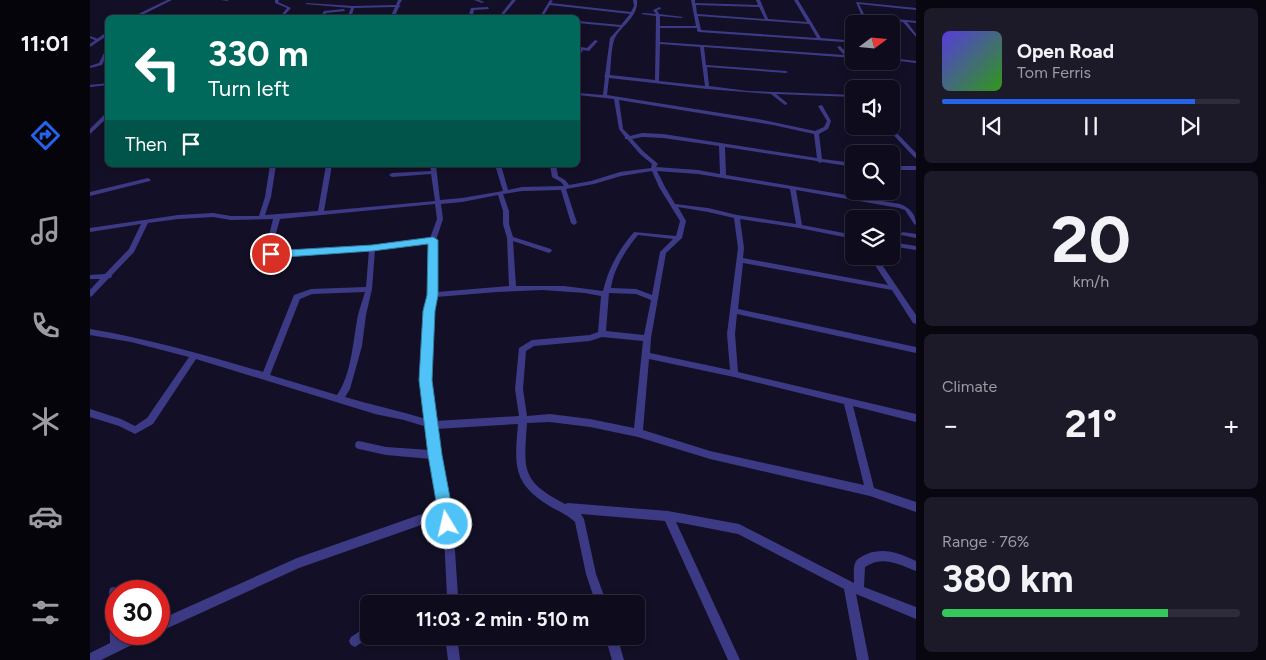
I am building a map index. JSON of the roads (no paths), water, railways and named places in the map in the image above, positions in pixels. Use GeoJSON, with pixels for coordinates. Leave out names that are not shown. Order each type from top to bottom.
{"type":"FeatureCollection","features":[{"type":"Feature","properties":{"kind":"street"},"geometry":{"type":"LineString","coordinates":[[137,15],[170,0]]}},
{"type":"Feature","properties":{"kind":"street"},"geometry":{"type":"LineString","coordinates":[[277,0],[276,2],[289,8],[283,15]]}},
{"type":"Feature","properties":{"kind":"street"},"geometry":{"type":"LineString","coordinates":[[331,0],[332,5]]}},
{"type":"Feature","properties":{"kind":"street"},"geometry":{"type":"LineString","coordinates":[[394,15],[400,0]]}},
{"type":"Feature","properties":{"kind":"street"},"geometry":{"type":"LineString","coordinates":[[476,0],[482,2]]}},
{"type":"Feature","properties":{"kind":"street"},"geometry":{"type":"LineString","coordinates":[[502,15],[514,0]]}},
{"type":"Feature","properties":{"kind":"street"},"geometry":{"type":"LineString","coordinates":[[605,96],[612,38],[632,13],[636,6],[635,0]]}},
{"type":"Feature","properties":{"kind":"street"},"geometry":{"type":"LineString","coordinates":[[758,0],[768,20]]}},
{"type":"Feature","properties":{"kind":"street"},"geometry":{"type":"LineString","coordinates":[[796,0],[819,38]]}},
{"type":"Feature","properties":{"kind":"street"},"geometry":{"type":"LineString","coordinates":[[362,6],[366,1]]}},
{"type":"Feature","properties":{"kind":"street"},"geometry":{"type":"LineString","coordinates":[[542,15],[550,2],[592,6],[632,13]]}},
{"type":"Feature","properties":{"kind":"street"},"geometry":{"type":"LineString","coordinates":[[761,6],[693,2],[698,15],[699,31],[844,41]]}},
{"type":"Feature","properties":{"kind":"street"},"geometry":{"type":"LineString","coordinates":[[862,15],[857,3],[916,9]]}},
{"type":"Feature","properties":{"kind":"street"},"geometry":{"type":"LineString","coordinates":[[899,3],[902,8]]}},
{"type":"Feature","properties":{"kind":"street"},"geometry":{"type":"LineString","coordinates":[[308,4],[332,5],[352,9]]}},
{"type":"Feature","properties":{"kind":"street"},"geometry":{"type":"LineString","coordinates":[[324,15],[325,12],[362,6],[399,6]]}},
{"type":"Feature","properties":{"kind":"street"},"geometry":{"type":"LineString","coordinates":[[471,15],[472,9],[488,8]]}},
{"type":"Feature","properties":{"kind":"street"},"geometry":{"type":"LineString","coordinates":[[657,80],[658,15],[655,10],[660,8]]}},
{"type":"Feature","properties":{"kind":"street"},"geometry":{"type":"LineString","coordinates":[[350,15],[352,9]]}},
{"type":"Feature","properties":{"kind":"street"},"geometry":{"type":"LineString","coordinates":[[643,14],[681,17]]}},
{"type":"Feature","properties":{"kind":"street"},"geometry":{"type":"LineString","coordinates":[[698,15],[809,23]]}},
{"type":"Feature","properties":{"kind":"street"},"geometry":{"type":"LineString","coordinates":[[900,21],[916,22]]}},
{"type":"Feature","properties":{"kind":"street"},"geometry":{"type":"LineString","coordinates":[[904,21],[916,36]]}},
{"type":"Feature","properties":{"kind":"street"},"geometry":{"type":"LineString","coordinates":[[580,22],[622,26]]}},
{"type":"Feature","properties":{"kind":"street"},"geometry":{"type":"LineString","coordinates":[[658,27],[698,27]]}},
{"type":"Feature","properties":{"kind":"street"},"geometry":{"type":"LineString","coordinates":[[90,46],[105,34]]}},
{"type":"Feature","properties":{"kind":"street"},"geometry":{"type":"LineString","coordinates":[[90,37],[97,40]]}},
{"type":"Feature","properties":{"kind":"street"},"geometry":{"type":"LineString","coordinates":[[580,52],[582,48],[588,50],[596,40]]}},
{"type":"Feature","properties":{"kind":"street"},"geometry":{"type":"LineString","coordinates":[[658,43],[845,57]]}},
{"type":"Feature","properties":{"kind":"street"},"geometry":{"type":"LineString","coordinates":[[702,47],[707,88]]}},
{"type":"Feature","properties":{"kind":"street"},"geometry":{"type":"LineString","coordinates":[[839,48],[845,54]]}},
{"type":"Feature","properties":{"kind":"street"},"geometry":{"type":"LineString","coordinates":[[90,67],[101,64],[105,54]]}},
{"type":"Feature","properties":{"kind":"street"},"geometry":{"type":"LineString","coordinates":[[900,60],[916,62]]}},
{"type":"Feature","properties":{"kind":"street"},"geometry":{"type":"LineString","coordinates":[[705,66],[786,72]]}},
{"type":"Feature","properties":{"kind":"street"},"geometry":{"type":"LineString","coordinates":[[606,76],[657,80],[707,88],[845,96]]}},
{"type":"Feature","properties":{"kind":"street"},"geometry":{"type":"LineString","coordinates":[[90,86],[105,84]]}},
{"type":"Feature","properties":{"kind":"street"},"geometry":{"type":"LineString","coordinates":[[772,92],[785,104]]}},
{"type":"Feature","properties":{"kind":"street"},"geometry":{"type":"LineString","coordinates":[[580,94],[605,96],[782,124],[816,133],[827,127],[828,120],[820,106]]}},
{"type":"Feature","properties":{"kind":"street"},"geometry":{"type":"LineString","coordinates":[[616,98],[617,116],[621,129],[627,138],[655,164],[653,167],[662,187],[683,221],[679,238],[663,252],[647,338],[638,433]]}},
{"type":"Feature","properties":{"kind":"street"},"geometry":{"type":"LineString","coordinates":[[90,132],[105,117]]}},
{"type":"Feature","properties":{"kind":"street"},"geometry":{"type":"LineString","coordinates":[[816,133],[820,160]]}},
{"type":"Feature","properties":{"kind":"street"},"geometry":{"type":"LineString","coordinates":[[627,138],[654,135],[845,164]]}},
{"type":"Feature","properties":{"kind":"street"},"geometry":{"type":"LineString","coordinates":[[896,135],[916,156]]}},
{"type":"Feature","properties":{"kind":"street"},"geometry":{"type":"LineString","coordinates":[[722,145],[723,176]]}},
{"type":"Feature","properties":{"kind":"street"},"geometry":{"type":"LineString","coordinates":[[262,218],[268,197],[273,167]]}},
{"type":"Feature","properties":{"kind":"street"},"geometry":{"type":"LineString","coordinates":[[321,213],[329,167]]}},
{"type":"Feature","properties":{"kind":"street"},"geometry":{"type":"LineString","coordinates":[[433,167],[440,219],[433,240],[433,295],[429,311],[426,380],[435,455],[446,511],[453,595]]}},
{"type":"Feature","properties":{"kind":"street"},"geometry":{"type":"LineString","coordinates":[[498,167],[506,211],[506,224],[510,238],[513,288]]}},
{"type":"Feature","properties":{"kind":"street"},"geometry":{"type":"LineString","coordinates":[[554,167],[556,177],[563,181],[574,223]]}},
{"type":"Feature","properties":{"kind":"street"},"geometry":{"type":"LineString","coordinates":[[900,168],[916,168]]}},
{"type":"Feature","properties":{"kind":"street"},"geometry":{"type":"LineString","coordinates":[[90,230],[146,221],[213,215],[221,217],[262,218],[439,202],[536,188],[565,187],[592,183],[620,174],[655,169],[723,176],[900,206],[907,210],[916,223]]}},
{"type":"Feature","properties":{"kind":"street"},"geometry":{"type":"LineString","coordinates":[[392,174],[434,172]]}},
{"type":"Feature","properties":{"kind":"street"},"geometry":{"type":"LineString","coordinates":[[90,194],[148,180]]}},
{"type":"Feature","properties":{"kind":"street"},"geometry":{"type":"LineString","coordinates":[[793,188],[798,226]]}},
{"type":"Feature","properties":{"kind":"street"},"geometry":{"type":"LineString","coordinates":[[673,205],[845,235]]}},
{"type":"Feature","properties":{"kind":"street"},"geometry":{"type":"LineString","coordinates":[[276,217],[268,252],[271,254],[372,248],[433,240]]}},
{"type":"Feature","properties":{"kind":"street"},"geometry":{"type":"LineString","coordinates":[[734,374],[731,334],[740,260],[737,217]]}},
{"type":"Feature","properties":{"kind":"street"},"geometry":{"type":"LineString","coordinates":[[90,294],[132,250],[146,221]]}},
{"type":"Feature","properties":{"kind":"street"},"geometry":{"type":"LineString","coordinates":[[602,334],[606,292],[611,272],[636,233],[679,238]]}},
{"type":"Feature","properties":{"kind":"street"},"geometry":{"type":"LineString","coordinates":[[903,234],[916,236]]}},
{"type":"Feature","properties":{"kind":"street"},"geometry":{"type":"LineString","coordinates":[[510,238],[549,251]]}},
{"type":"Feature","properties":{"kind":"street"},"geometry":{"type":"LineString","coordinates":[[900,245],[916,248]]}},
{"type":"Feature","properties":{"kind":"street"},"geometry":{"type":"LineString","coordinates":[[339,399],[346,389],[352,374],[362,315],[369,289],[372,248]]}},
{"type":"Feature","properties":{"kind":"street"},"geometry":{"type":"LineString","coordinates":[[740,260],[892,288]]}},
{"type":"Feature","properties":{"kind":"street"},"geometry":{"type":"LineString","coordinates":[[878,265],[916,321]]}},
{"type":"Feature","properties":{"kind":"street"},"geometry":{"type":"LineString","coordinates":[[90,277],[108,276]]}},
{"type":"Feature","properties":{"kind":"street"},"geometry":{"type":"LineString","coordinates":[[433,295],[513,288],[636,292],[654,298]]}},
{"type":"Feature","properties":{"kind":"street"},"geometry":{"type":"LineString","coordinates":[[264,377],[297,298],[311,292],[369,289]]}},
{"type":"Feature","properties":{"kind":"street"},"geometry":{"type":"LineString","coordinates":[[734,311],[916,350]]}},
{"type":"Feature","properties":{"kind":"street"},"geometry":{"type":"LineString","coordinates":[[90,332],[130,339],[194,356],[432,425],[550,418],[590,423],[638,433],[710,455],[870,491],[916,506]]}},
{"type":"Feature","properties":{"kind":"street"},"geometry":{"type":"LineString","coordinates":[[599,595],[591,574],[580,519],[574,513],[559,507],[534,488],[521,466],[519,444],[523,419],[519,390],[522,350],[524,347],[532,344],[590,338],[602,334],[647,338]]}},
{"type":"Feature","properties":{"kind":"street"},"geometry":{"type":"LineString","coordinates":[[646,355],[916,418]]}},
{"type":"Feature","properties":{"kind":"street"},"geometry":{"type":"LineString","coordinates":[[90,413],[121,423],[135,430],[142,427],[150,421],[194,356]]}},
{"type":"Feature","properties":{"kind":"street"},"geometry":{"type":"LineString","coordinates":[[847,401],[870,491]]}},
{"type":"Feature","properties":{"kind":"street"},"geometry":{"type":"LineString","coordinates":[[359,445],[386,451],[435,455]]}},
{"type":"Feature","properties":{"kind":"street"},"geometry":{"type":"LineString","coordinates":[[559,507],[668,516],[739,530],[854,587],[916,613]]}},
{"type":"Feature","properties":{"kind":"street"},"geometry":{"type":"LineString","coordinates":[[170,621],[297,563],[446,511]]}},
{"type":"Feature","properties":{"kind":"street"},"geometry":{"type":"LineString","coordinates":[[668,516],[734,660]]}},
{"type":"Feature","properties":{"kind":"street"},"geometry":{"type":"LineString","coordinates":[[863,660],[854,587],[860,564],[874,555],[884,555],[916,566]]}},
{"type":"Feature","properties":{"kind":"street"},"geometry":{"type":"LineString","coordinates":[[356,641],[360,638]]}},
{"type":"Feature","properties":{"kind":"street"},"geometry":{"type":"LineString","coordinates":[[452,645],[454,660]]}},
{"type":"Feature","properties":{"kind":"street"},"geometry":{"type":"LineString","coordinates":[[614,645],[618,660]]}},
{"type":"Feature","properties":{"kind":"street"},"geometry":{"type":"LineString","coordinates":[[90,659],[106,656],[116,646]]}}]}
